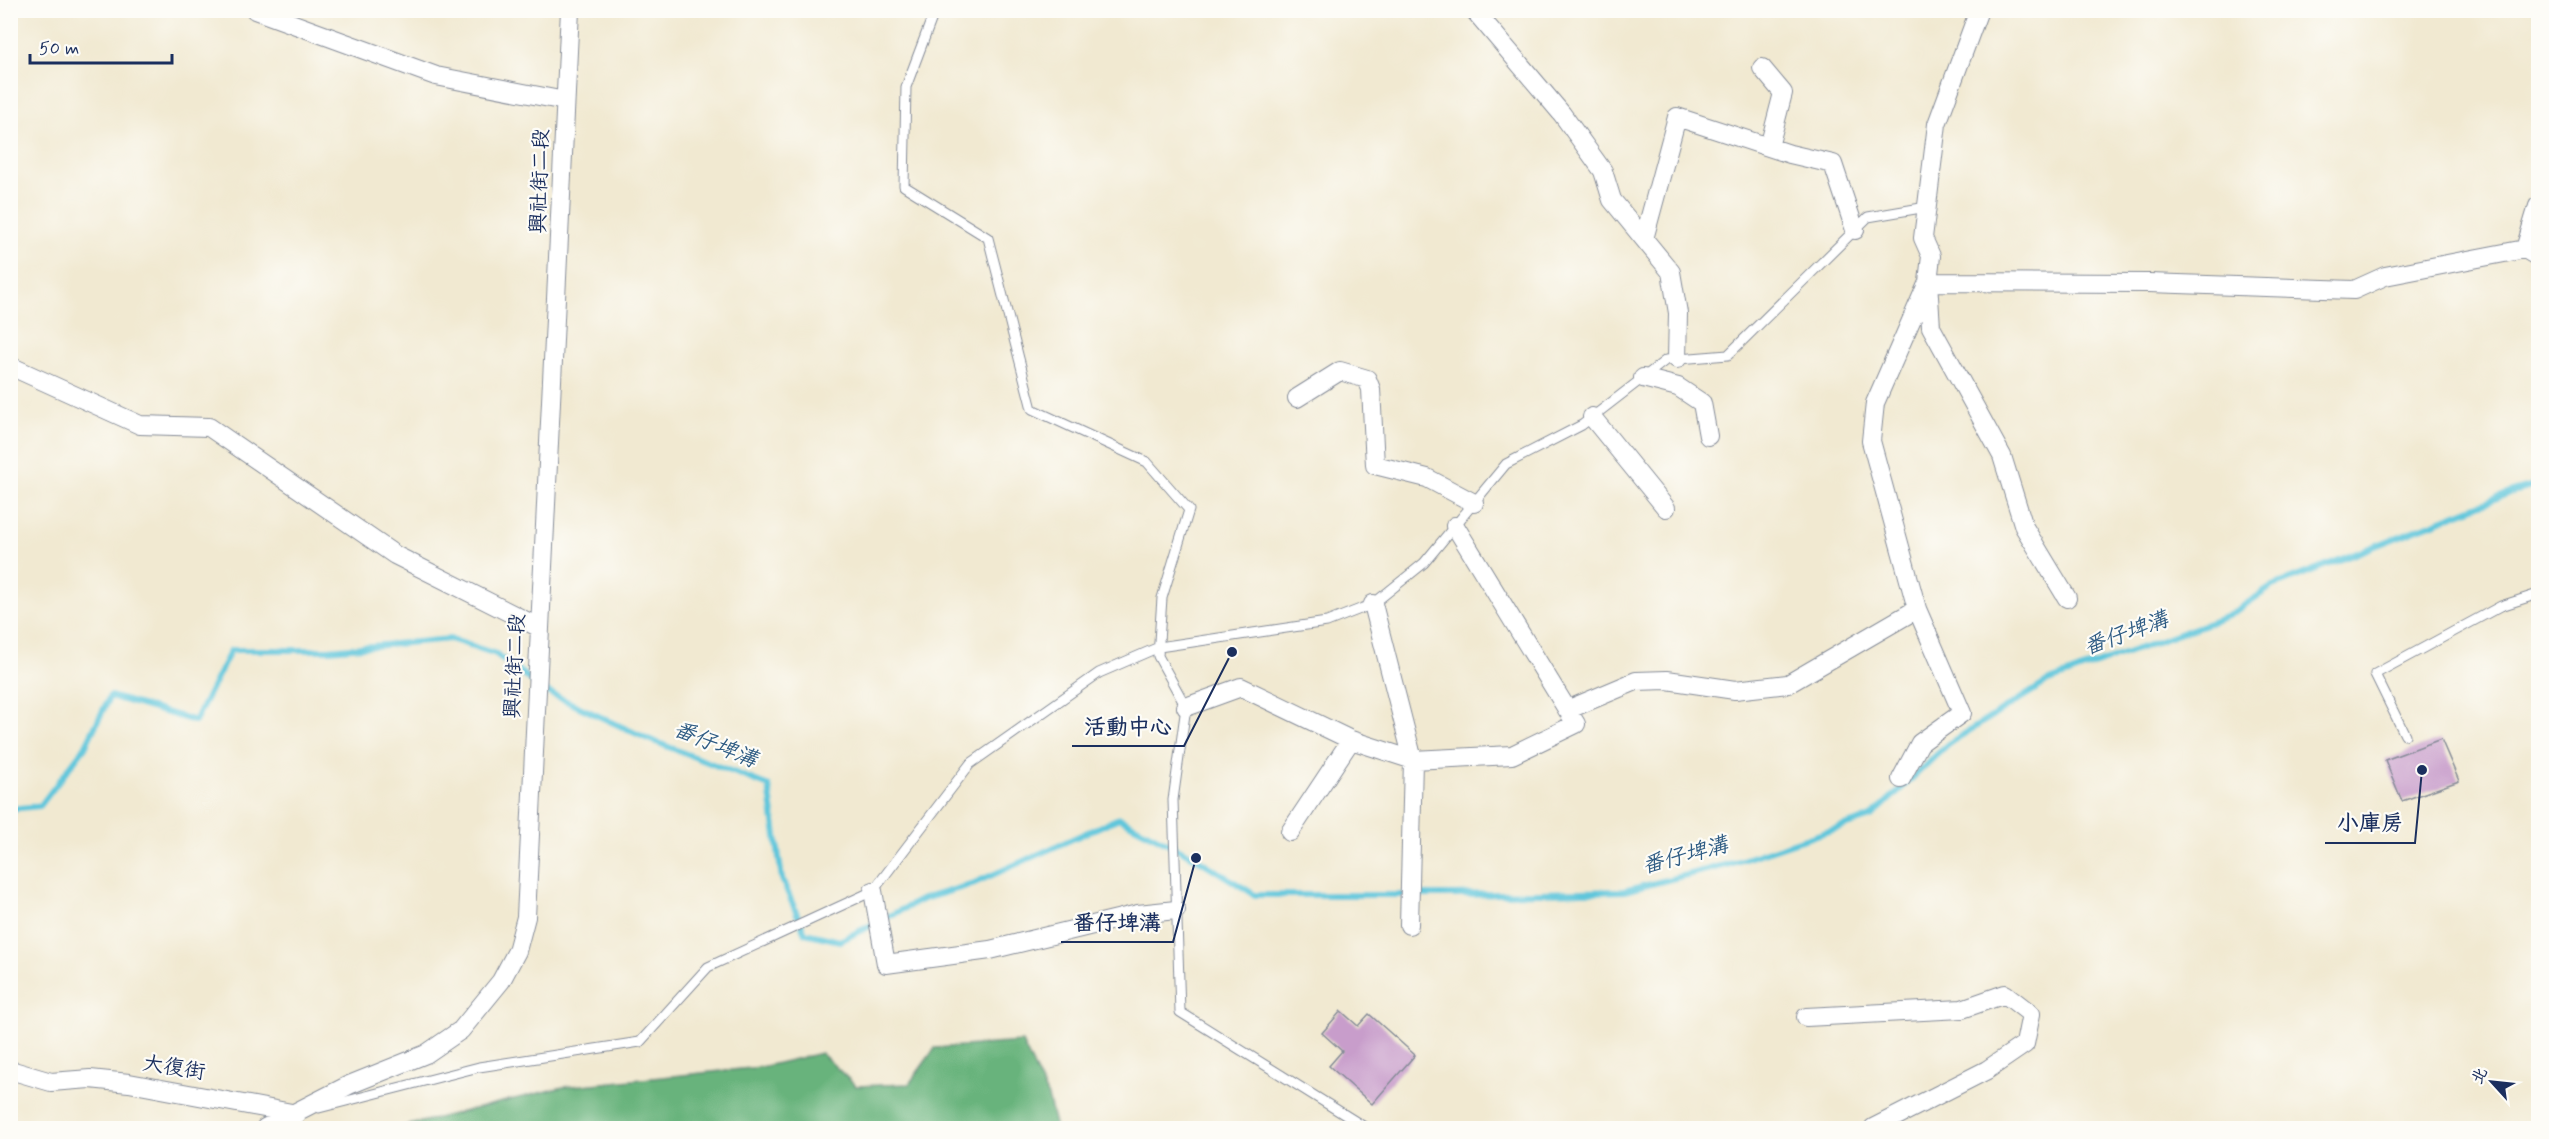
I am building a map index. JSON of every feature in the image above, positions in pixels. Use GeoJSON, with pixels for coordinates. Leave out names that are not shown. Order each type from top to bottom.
{"type":"FeatureCollection","features":[{"type":"Feature","properties":{"kind":"street","name":"興社街二段"},"geometry":{"type":"LineString","coordinates":[[255,10],[436,76],[565,101]]}},
{"type":"Feature","properties":{"kind":"street","name":"興社街二段"},"geometry":{"type":"LineString","coordinates":[[297,1114],[349,1085],[426,1054],[461,1030],[501,981],[517,951],[526,917],[570,10]]}},
{"type":"Feature","properties":{"kind":"street"},"geometry":{"type":"LineString","coordinates":[[1474,10],[1562,114],[1603,171],[1611,200],[1671,272],[1678,313],[1677,359]]}},
{"type":"Feature","properties":{"kind":"street"},"geometry":{"type":"LineString","coordinates":[[1979,10],[1937,124],[1923,238],[1931,256],[1928,282],[1931,327],[2002,456],[2024,527],[2067,598]]}},
{"type":"Feature","properties":{"kind":"street"},"geometry":{"type":"LineString","coordinates":[[1762,68],[1783,93],[1768,147]]}},
{"type":"Feature","properties":{"kind":"street"},"geometry":{"type":"LineString","coordinates":[[1644,239],[1677,117],[1768,147],[1833,164],[1855,230]]}},
{"type":"Feature","properties":{"kind":"street"},"geometry":{"type":"LineString","coordinates":[[1928,282],[2150,283],[2354,290],[2385,276],[2532,253],[2538,206]]}},
{"type":"Feature","properties":{"kind":"street"},"geometry":{"type":"LineString","coordinates":[[1900,779],[1920,743],[1962,713],[1917,609],[1871,441],[1875,403],[1928,282]]}},
{"type":"Feature","properties":{"kind":"street"},"geometry":{"type":"LineString","coordinates":[[10,366],[140,425],[209,427],[395,555],[540,628]]}},
{"type":"Feature","properties":{"kind":"street"},"geometry":{"type":"LineString","coordinates":[[1297,398],[1340,371],[1367,379],[1371,389],[1375,465],[1426,478],[1473,503]]}},
{"type":"Feature","properties":{"kind":"street"},"geometry":{"type":"LineString","coordinates":[[1643,378],[1678,387],[1702,403],[1708,436]]}},
{"type":"Feature","properties":{"kind":"street"},"geometry":{"type":"LineString","coordinates":[[1592,417],[1666,508]]}},
{"type":"Feature","properties":{"kind":"street"},"geometry":{"type":"LineString","coordinates":[[1186,706],[1241,687],[1351,740],[1413,759],[1512,755],[1576,724],[1455,526]]}},
{"type":"Feature","properties":{"kind":"street"},"geometry":{"type":"LineString","coordinates":[[1373,604],[1413,759],[1409,925]]}},
{"type":"Feature","properties":{"kind":"street"},"geometry":{"type":"LineString","coordinates":[[1567,710],[1636,681],[1667,680],[1735,690],[1788,684],[1917,609]]}},
{"type":"Feature","properties":{"kind":"street"},"geometry":{"type":"LineString","coordinates":[[1290,832],[1351,740]]}},
{"type":"Feature","properties":{"kind":"street"},"geometry":{"type":"LineString","coordinates":[[873,891],[886,964],[990,950],[1138,914],[1176,910]]}},
{"type":"Feature","properties":{"kind":"street"},"geometry":{"type":"LineString","coordinates":[[1806,1017],[1962,1009],[2005,994],[2031,1014],[2025,1044],[1987,1071],[1873,1128]]}},
{"type":"Feature","properties":{"kind":"street","name":"大復街"},"geometry":{"type":"LineString","coordinates":[[10,1070],[51,1082],[90,1079],[129,1083],[297,1114]]}},
{"type":"Feature","properties":{"kind":"street"},"geometry":{"type":"LineString","coordinates":[[265,1128],[297,1114]]}},
{"type":"Feature","properties":{"kind":"lane"},"geometry":{"type":"LineString","coordinates":[[935,10],[906,87],[904,186],[988,238],[1032,409],[1147,462],[1189,510],[1162,598],[1158,656],[1186,706],[1173,800],[1180,1012],[1366,1128]]}},
{"type":"Feature","properties":{"kind":"lane"},"geometry":{"type":"LineString","coordinates":[[297,1114],[479,1067],[640,1042],[708,967],[873,891],[970,764],[1099,674],[1159,647],[1328,622],[1373,604],[1424,563],[1506,464],[1592,417],[1666,360],[1728,355],[1868,217],[1927,207]]}},
{"type":"Feature","properties":{"kind":"lane"},"geometry":{"type":"LineString","coordinates":[[2405,735],[2375,674],[2501,606],[2538,594]]}},
{"type":"Feature","properties":{"kind":"green space"},"geometry":{"type":"Polygon","coordinates":[[[1022,1042],[1048,1097],[1056,1128],[397,1128],[563,1087],[761,1067],[821,1053],[856,1086],[909,1084],[935,1048],[1022,1042]]]}},
{"type":"Feature","properties":{"kind":"building"},"geometry":{"type":"Polygon","coordinates":[[[2441,739],[2459,781],[2402,801],[2385,760],[2441,739]]]}},
{"type":"Feature","properties":{"kind":"building"},"geometry":{"type":"Polygon","coordinates":[[[1341,1011],[1358,1026],[1369,1014],[1415,1055],[1372,1104],[1329,1066],[1342,1051],[1322,1033],[1341,1011]]]}},
{"type":"Feature","properties":{"kind":"waterway","name":"番仔埤溝"},"geometry":{"type":"LineString","coordinates":[[10,809],[40,806],[85,747],[110,696],[195,721],[231,650],[329,650],[450,639],[496,654],[547,692],[648,739],[769,786],[782,879],[805,933],[840,941],[923,899],[970,885],[1119,818],[1196,858],[1255,895],[1456,895],[1624,891],[1733,863],[1871,817],[1948,744],[2047,682],[2228,616],[2273,586],[2515,491],[2538,485]]}},
{"type":"Feature","properties":{"kind":"place","name":"活動中心"},"geometry":{"type":"Point","coordinates":[1232,652]}},
{"type":"Feature","properties":{"kind":"place","name":"小庫房"},"geometry":{"type":"Point","coordinates":[2422,770]}},
{"type":"Feature","properties":{"kind":"place","name":"番仔埤溝"},"geometry":{"type":"Point","coordinates":[1196,858]}}]}
